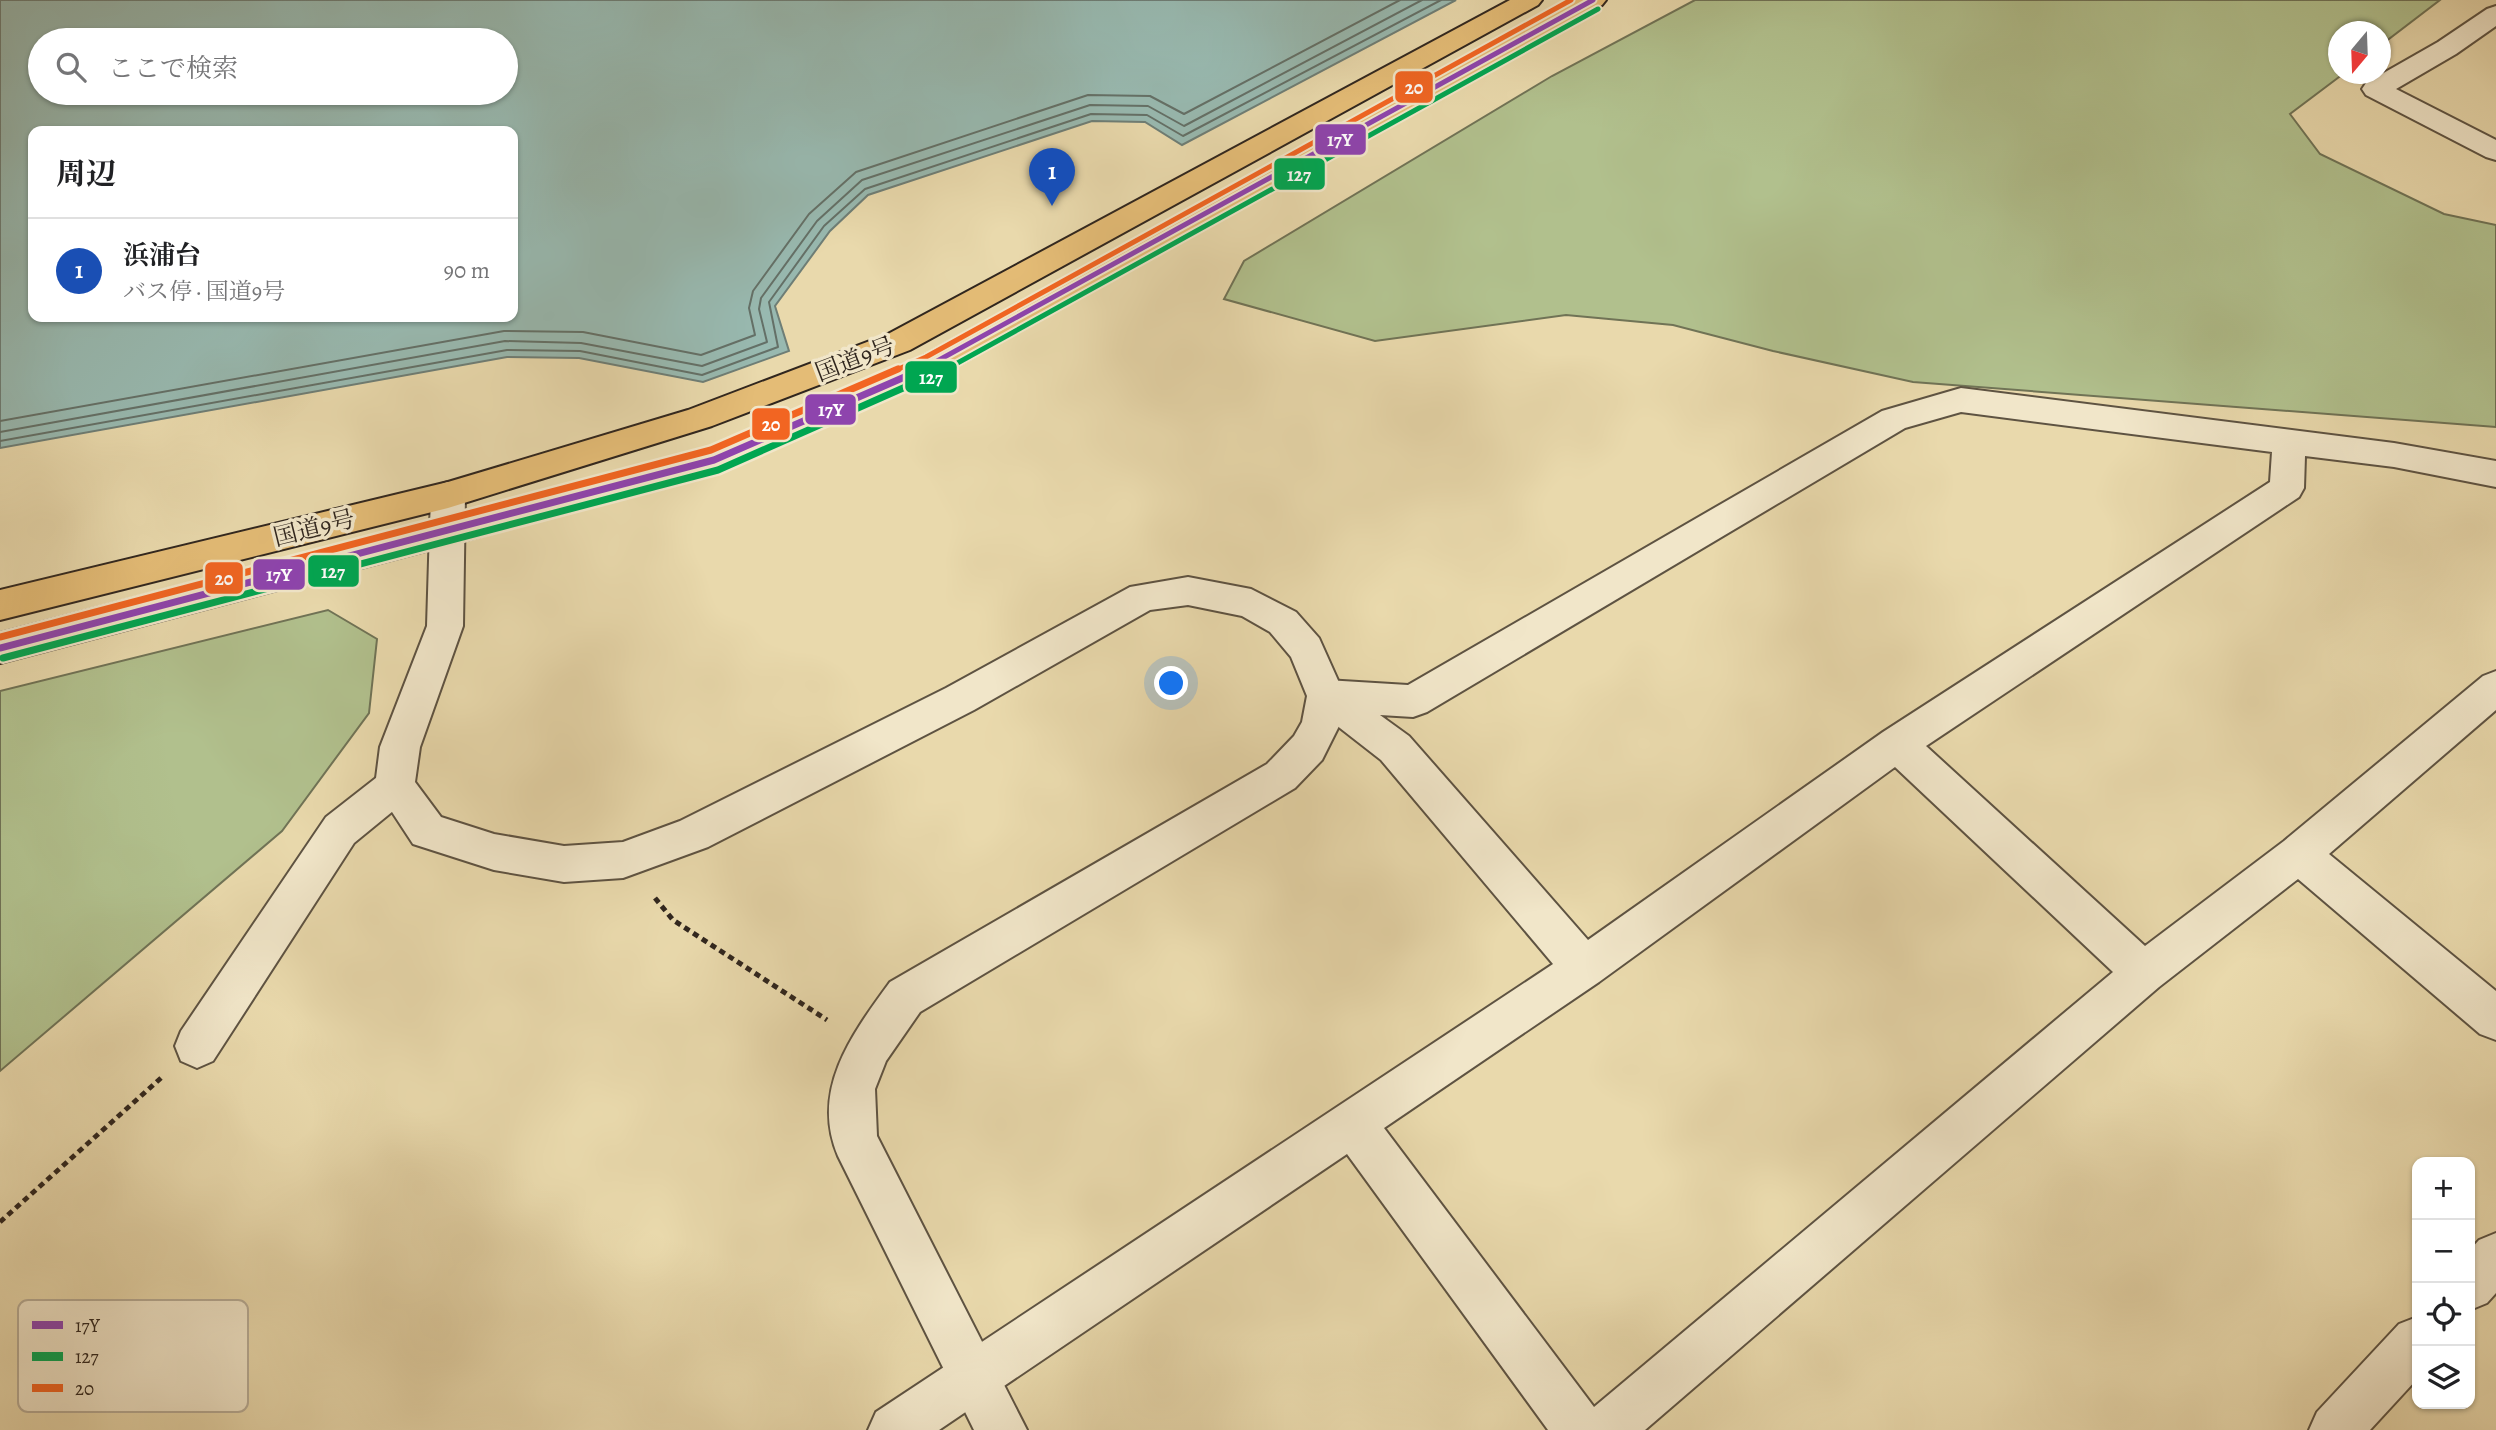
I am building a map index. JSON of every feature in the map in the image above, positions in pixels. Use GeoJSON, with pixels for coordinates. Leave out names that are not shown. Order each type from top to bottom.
{"type":"FeatureCollection","features":[{"type":"Feature","properties":{"kind":"highway","name":"国道9号"},"geometry":{"type":"LineString","coordinates":[[0,648],[448,514],[900,342],[1529,0]]}},
{"type":"Feature","properties":{"kind":"highway","name":"国道9号"},"geometry":{"type":"LineString","coordinates":[[0,605],[714,460],[931,366],[1593,0]]}},
{"type":"Feature","properties":{"kind":"street"},"geometry":{"type":"LineString","coordinates":[[2496,14],[2447,48],[2376,89],[2496,151]]}},
{"type":"Feature","properties":{"kind":"street"},"geometry":{"type":"LineString","coordinates":[[1326,696],[1413,701],[1894,419],[1961,400],[2394,455],[2496,474]]}},
{"type":"Feature","properties":{"kind":"street"},"geometry":{"type":"LineString","coordinates":[[894,1430],[1584,968],[1897,744],[2287,488],[2289,443]]}},
{"type":"Feature","properties":{"kind":"street"},"geometry":{"type":"LineString","coordinates":[[448,514],[445,626],[400,747],[395,786],[427,831],[494,852],[564,864],[623,860],[694,834],[960,699],[1143,597],[1188,591],[1251,603],[1283,622],[1306,649],[1326,696],[1395,748],[1584,968]]}},
{"type":"Feature","properties":{"kind":"street"},"geometry":{"type":"LineString","coordinates":[[1606,1430],[2144,973],[2299,853],[2496,687]]}},
{"type":"Feature","properties":{"kind":"street"},"geometry":{"type":"LineString","coordinates":[[1001,1430],[854,1140],[852,1089],[869,1047],[905,997],[1281,776],[1308,748],[1321,724],[1326,696]]}},
{"type":"Feature","properties":{"kind":"street"},"geometry":{"type":"LineString","coordinates":[[1897,744],[2144,973]]}},
{"type":"Feature","properties":{"kind":"street"},"geometry":{"type":"LineString","coordinates":[[197,1046],[340,831],[395,786]]}},
{"type":"Feature","properties":{"kind":"street"},"geometry":{"type":"LineString","coordinates":[[2299,853],[2496,1019]]}},
{"type":"Feature","properties":{"kind":"street"},"geometry":{"type":"LineString","coordinates":[[1353,1124],[1579,1430]]}},
{"type":"Feature","properties":{"kind":"street"},"geometry":{"type":"LineString","coordinates":[[2473,1283],[2496,1257]]}},
{"type":"Feature","properties":{"kind":"street"},"geometry":{"type":"LineString","coordinates":[[2335,1430],[2413,1346]]}},
{"type":"Feature","properties":{"kind":"path"},"geometry":{"type":"LineString","coordinates":[[623,860],[673,920],[869,1047]]}},
{"type":"Feature","properties":{"kind":"path"},"geometry":{"type":"LineString","coordinates":[[0,1222],[197,1046]]}},
{"type":"Feature","properties":{"kind":"green space"},"geometry":{"type":"Polygon","coordinates":[[[1695,0],[2440,0],[2391,37],[2391,21],[2328,21],[2330,84],[2290,114],[2320,154],[2444,214],[2496,225],[2496,427],[1913,382],[1773,351],[1673,325],[1566,315],[1375,341],[1224,299],[1244,261],[1552,76],[1695,0]]]}},
{"type":"Feature","properties":{"kind":"green space"},"geometry":{"type":"Polygon","coordinates":[[[328,610],[377,639],[369,713],[282,831],[0,1071],[0,691],[328,610]]]}},
{"type":"Feature","properties":{"kind":"water"},"geometry":{"type":"Polygon","coordinates":[[[0,0],[1456,0],[1182,145],[1145,122],[1092,121],[868,195],[830,231],[775,306],[789,351],[703,382],[579,358],[507,357],[0,448],[0,0]]]}},
{"type":"Feature","properties":{"kind":"transit line","name":"20"},"geometry":{"type":"LineString","coordinates":[[0,637],[711,450],[926,357],[1571,0]]}},
{"type":"Feature","properties":{"kind":"transit line","name":"17Y"},"geometry":{"type":"LineString","coordinates":[[0,648],[714,460],[931,366],[1593,0]]}},
{"type":"Feature","properties":{"kind":"transit line","name":"127"},"geometry":{"type":"LineString","coordinates":[[3,658],[718,470],[936,375],[1598,9]]}},
{"type":"Feature","properties":{"kind":"place","name":"浜浦台"},"geometry":{"type":"Point","coordinates":[1052,206]}}]}
